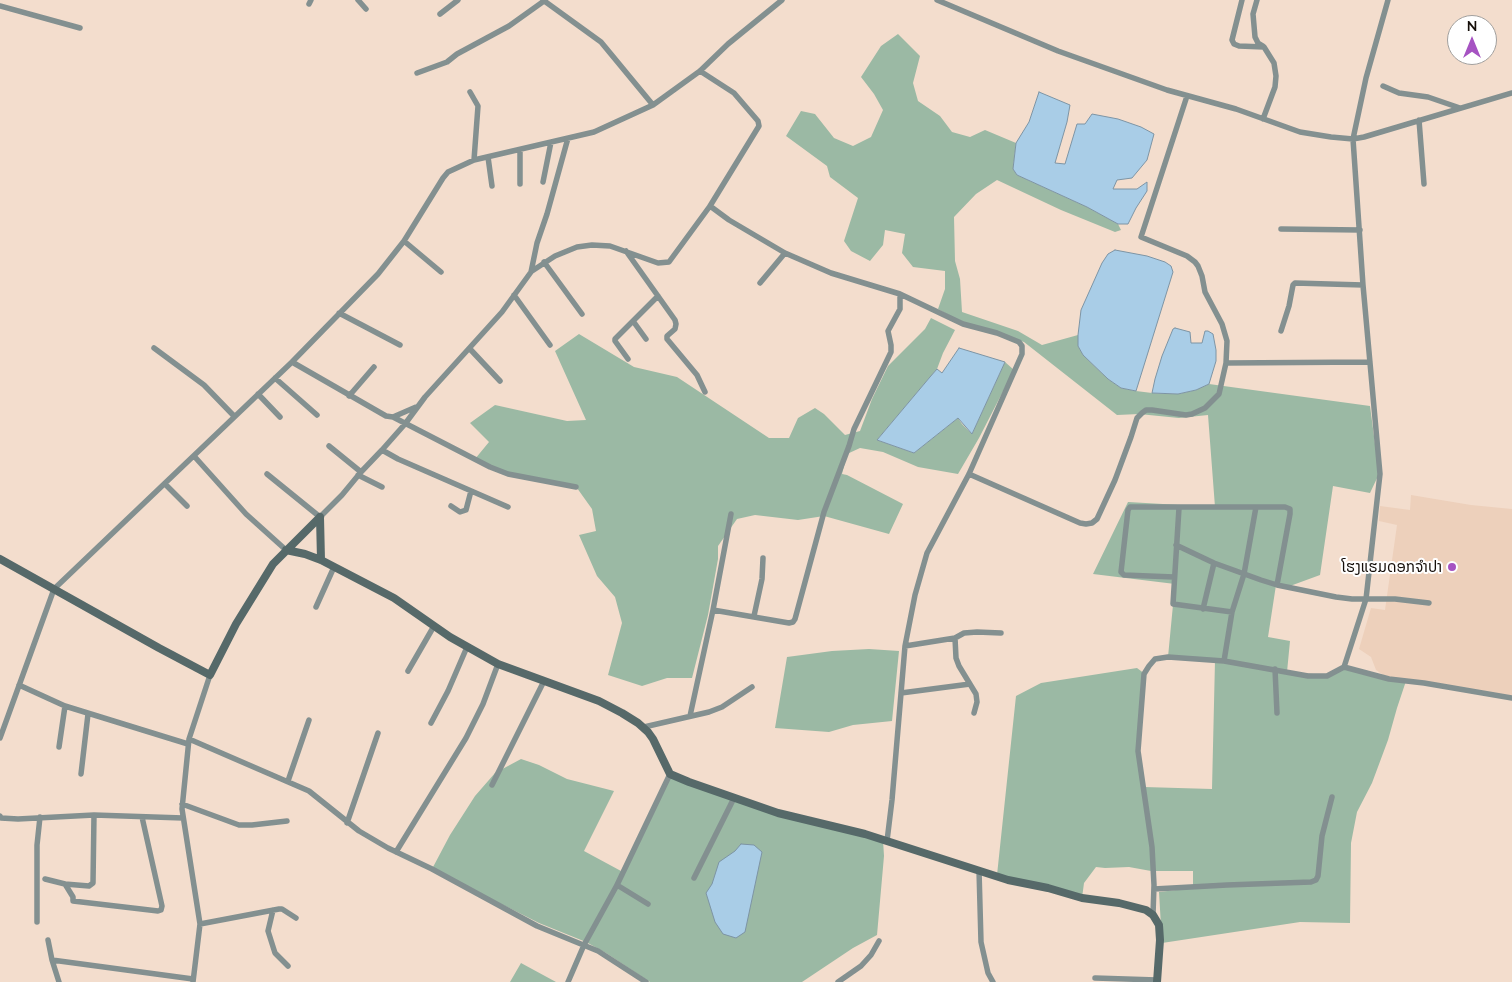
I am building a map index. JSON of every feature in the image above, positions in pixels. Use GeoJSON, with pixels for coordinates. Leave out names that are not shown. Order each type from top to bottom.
{"type":"FeatureCollection","features":[{"type":"Feature","properties":{"kind":"street"},"geometry":{"type":"LineString","coordinates":[[358,0],[366,9]]}},
{"type":"Feature","properties":{"kind":"street"},"geometry":{"type":"LineString","coordinates":[[440,14],[458,0]]}},
{"type":"Feature","properties":{"kind":"street"},"geometry":{"type":"LineString","coordinates":[[417,73],[447,62],[457,54],[509,26],[543,0],[601,42],[653,104]]}},
{"type":"Feature","properties":{"kind":"street"},"geometry":{"type":"LineString","coordinates":[[0,738],[54,589],[292,362],[378,274],[404,241],[448,172],[474,160],[594,132],[653,104],[700,71],[728,44],[782,0]]}},
{"type":"Feature","properties":{"kind":"street"},"geometry":{"type":"LineString","coordinates":[[937,0],[1058,51],[1167,90],[1236,109],[1300,132],[1354,139],[1512,93]]}},
{"type":"Feature","properties":{"kind":"street"},"geometry":{"type":"LineString","coordinates":[[1242,0],[1232,40],[1234,44],[1239,46],[1264,47]]}},
{"type":"Feature","properties":{"kind":"street"},"geometry":{"type":"LineString","coordinates":[[1257,0],[1253,14],[1255,37],[1274,63],[1276,76],[1263,119]]}},
{"type":"Feature","properties":{"kind":"street"},"geometry":{"type":"LineString","coordinates":[[1344,667],[1366,599],[1380,474],[1363,285],[1354,139],[1366,78],[1388,0]]}},
{"type":"Feature","properties":{"kind":"street"},"geometry":{"type":"LineString","coordinates":[[0,6],[80,28]]}},
{"type":"Feature","properties":{"kind":"street"},"geometry":{"type":"LineString","coordinates":[[52,960],[193,981],[200,924],[182,804],[189,741],[210,675],[236,624],[273,564],[342,495],[359,473],[406,424],[417,407],[502,312],[531,272],[555,256],[585,246],[610,246],[658,263],[668,262],[710,206],[759,124],[734,93],[700,71]]}},
{"type":"Feature","properties":{"kind":"street"},"geometry":{"type":"LineString","coordinates":[[1383,86],[1400,93],[1428,97],[1460,108]]}},
{"type":"Feature","properties":{"kind":"street"},"geometry":{"type":"LineString","coordinates":[[470,92],[478,106],[474,160]]}},
{"type":"Feature","properties":{"kind":"street"},"geometry":{"type":"LineString","coordinates":[[969,474],[1086,524],[1097,519],[1115,480],[1132,437],[1137,418],[1142,413],[1146,410],[1186,415],[1192,414],[1205,408],[1219,394],[1226,363],[1226,341],[1222,324],[1205,292],[1202,276],[1195,262],[1187,256],[1142,237],[1187,96]]}},
{"type":"Feature","properties":{"kind":"street"},"geometry":{"type":"LineString","coordinates":[[1419,120],[1424,184]]}},
{"type":"Feature","properties":{"kind":"street"},"geometry":{"type":"LineString","coordinates":[[531,272],[537,243],[568,138]]}},
{"type":"Feature","properties":{"kind":"street"},"geometry":{"type":"LineString","coordinates":[[544,182],[551,142]]}},
{"type":"Feature","properties":{"kind":"street"},"geometry":{"type":"LineString","coordinates":[[520,150],[520,184]]}},
{"type":"Feature","properties":{"kind":"street"},"geometry":{"type":"LineString","coordinates":[[488,157],[492,186]]}},
{"type":"Feature","properties":{"kind":"street"},"geometry":{"type":"LineString","coordinates":[[710,206],[728,220],[785,253],[831,273],[900,294],[964,324],[997,332],[1019,342],[1022,346],[1022,354],[969,474],[949,515],[927,553],[914,595],[906,646],[887,841]]}},
{"type":"Feature","properties":{"kind":"street"},"geometry":{"type":"LineString","coordinates":[[1281,229],[1360,230]]}},
{"type":"Feature","properties":{"kind":"street"},"geometry":{"type":"LineString","coordinates":[[404,241],[441,272]]}},
{"type":"Feature","properties":{"kind":"street"},"geometry":{"type":"LineString","coordinates":[[626,251],[675,320],[675,329],[667,336],[667,339],[697,375],[705,392]]}},
{"type":"Feature","properties":{"kind":"street"},"geometry":{"type":"LineString","coordinates":[[760,283],[785,253]]}},
{"type":"Feature","properties":{"kind":"street"},"geometry":{"type":"LineString","coordinates":[[544,262],[582,314]]}},
{"type":"Feature","properties":{"kind":"street"},"geometry":{"type":"LineString","coordinates":[[1281,331],[1295,283],[1363,285]]}},
{"type":"Feature","properties":{"kind":"street"},"geometry":{"type":"LineString","coordinates":[[713,610],[790,623],[795,619],[824,512],[854,429],[891,352],[888,331],[900,309],[900,294]]}},
{"type":"Feature","properties":{"kind":"street"},"geometry":{"type":"LineString","coordinates":[[514,295],[550,345]]}},
{"type":"Feature","properties":{"kind":"street"},"geometry":{"type":"LineString","coordinates":[[628,359],[615,339],[658,296]]}},
{"type":"Feature","properties":{"kind":"street"},"geometry":{"type":"LineString","coordinates":[[339,313],[400,345]]}},
{"type":"Feature","properties":{"kind":"street"},"geometry":{"type":"LineString","coordinates":[[633,321],[646,339]]}},
{"type":"Feature","properties":{"kind":"street"},"geometry":{"type":"LineString","coordinates":[[154,348],[204,385],[234,416]]}},
{"type":"Feature","properties":{"kind":"street"},"geometry":{"type":"LineString","coordinates":[[470,349],[500,381]]}},
{"type":"Feature","properties":{"kind":"street"},"geometry":{"type":"LineString","coordinates":[[292,362],[386,416],[393,417],[490,467],[508,474],[576,486]]}},
{"type":"Feature","properties":{"kind":"street"},"geometry":{"type":"LineString","coordinates":[[1226,363],[1370,362]]}},
{"type":"Feature","properties":{"kind":"street"},"geometry":{"type":"LineString","coordinates":[[349,396],[374,367]]}},
{"type":"Feature","properties":{"kind":"street"},"geometry":{"type":"LineString","coordinates":[[275,378],[317,415]]}},
{"type":"Feature","properties":{"kind":"street"},"geometry":{"type":"LineString","coordinates":[[258,394],[280,417]]}},
{"type":"Feature","properties":{"kind":"street"},"geometry":{"type":"LineString","coordinates":[[393,417],[417,407]]}},
{"type":"Feature","properties":{"kind":"street"},"geometry":{"type":"LineString","coordinates":[[329,446],[359,473],[382,488]]}},
{"type":"Feature","properties":{"kind":"street"},"geometry":{"type":"LineString","coordinates":[[382,450],[398,459],[508,507]]}},
{"type":"Feature","properties":{"kind":"street"},"geometry":{"type":"LineString","coordinates":[[194,456],[246,514],[286,550],[321,560],[394,598],[450,637],[498,664],[599,701],[622,713],[644,727],[653,739],[670,774],[778,813],[827,824],[887,841],[1008,880],[1048,888],[1082,898],[1139,908],[1153,915],[1159,925],[1160,940],[1157,981],[1095,978]]}},
{"type":"Feature","properties":{"kind":"street"},"geometry":{"type":"LineString","coordinates":[[267,474],[320,516]]}},
{"type":"Feature","properties":{"kind":"street"},"geometry":{"type":"LineString","coordinates":[[165,484],[187,506]]}},
{"type":"Feature","properties":{"kind":"street"},"geometry":{"type":"LineString","coordinates":[[452,506],[460,512],[466,510],[472,491]]}},
{"type":"Feature","properties":{"kind":"street"},"geometry":{"type":"LineString","coordinates":[[1174,577],[1124,575],[1121,572],[1128,510],[1130,507],[1285,507],[1290,509],[1277,584]]}},
{"type":"Feature","properties":{"kind":"street"},"geometry":{"type":"LineString","coordinates":[[1224,661],[1232,612],[1244,574],[1256,507]]}},
{"type":"Feature","properties":{"kind":"street"},"geometry":{"type":"LineString","coordinates":[[1178,508],[1173,604],[1232,612]]}},
{"type":"Feature","properties":{"kind":"street"},"geometry":{"type":"LineString","coordinates":[[690,716],[731,514]]}},
{"type":"Feature","properties":{"kind":"street"},"geometry":{"type":"LineString","coordinates":[[320,516],[321,560]]}},
{"type":"Feature","properties":{"kind":"street"},"geometry":{"type":"LineString","coordinates":[[1176,545],[1244,574],[1277,584],[1336,597],[1395,599],[1429,603]]}},
{"type":"Feature","properties":{"kind":"street"},"geometry":{"type":"LineString","coordinates":[[754,616],[762,579],[764,558]]}},
{"type":"Feature","properties":{"kind":"street"},"geometry":{"type":"LineString","coordinates":[[0,559],[210,675]]}},
{"type":"Feature","properties":{"kind":"street"},"geometry":{"type":"LineString","coordinates":[[1203,609],[1214,562]]}},
{"type":"Feature","properties":{"kind":"street"},"geometry":{"type":"LineString","coordinates":[[316,607],[334,567]]}},
{"type":"Feature","properties":{"kind":"street"},"geometry":{"type":"LineString","coordinates":[[408,671],[434,626]]}},
{"type":"Feature","properties":{"kind":"street"},"geometry":{"type":"LineString","coordinates":[[906,646],[955,638],[964,633],[1001,634]]}},
{"type":"Feature","properties":{"kind":"street"},"geometry":{"type":"LineString","coordinates":[[955,638],[956,658],[976,694],[977,702],[974,713]]}},
{"type":"Feature","properties":{"kind":"street"},"geometry":{"type":"LineString","coordinates":[[431,724],[467,647]]}},
{"type":"Feature","properties":{"kind":"street"},"geometry":{"type":"LineString","coordinates":[[1153,915],[1152,847],[1138,751],[1144,674],[1155,659],[1168,657],[1224,661],[1308,676],[1327,676],[1344,667],[1389,679],[1512,698]]}},
{"type":"Feature","properties":{"kind":"street"},"geometry":{"type":"LineString","coordinates":[[396,852],[466,738],[483,704],[498,664]]}},
{"type":"Feature","properties":{"kind":"street"},"geometry":{"type":"LineString","coordinates":[[1275,670],[1277,713]]}},
{"type":"Feature","properties":{"kind":"street"},"geometry":{"type":"LineString","coordinates":[[492,785],[544,681]]}},
{"type":"Feature","properties":{"kind":"street"},"geometry":{"type":"LineString","coordinates":[[901,693],[970,684]]}},
{"type":"Feature","properties":{"kind":"street"},"geometry":{"type":"LineString","coordinates":[[19,685],[65,706],[88,714],[189,741],[288,781],[309,791],[359,831],[396,852],[432,869],[537,926],[598,951],[646,982]]}},
{"type":"Feature","properties":{"kind":"street"},"geometry":{"type":"LineString","coordinates":[[644,727],[709,712],[722,707],[752,688]]}},
{"type":"Feature","properties":{"kind":"street"},"geometry":{"type":"LineString","coordinates":[[59,746],[65,706]]}},
{"type":"Feature","properties":{"kind":"street"},"geometry":{"type":"LineString","coordinates":[[81,774],[88,714]]}},
{"type":"Feature","properties":{"kind":"street"},"geometry":{"type":"LineString","coordinates":[[288,781],[309,720]]}},
{"type":"Feature","properties":{"kind":"street"},"geometry":{"type":"LineString","coordinates":[[347,822],[378,733]]}},
{"type":"Feature","properties":{"kind":"street"},"geometry":{"type":"LineString","coordinates":[[568,982],[584,944],[617,885],[670,774]]}},
{"type":"Feature","properties":{"kind":"street"},"geometry":{"type":"LineString","coordinates":[[1154,889],[1311,882],[1316,880],[1322,836],[1332,797]]}},
{"type":"Feature","properties":{"kind":"street"},"geometry":{"type":"LineString","coordinates":[[694,878],[734,798]]}},
{"type":"Feature","properties":{"kind":"street"},"geometry":{"type":"LineString","coordinates":[[182,804],[239,824],[252,825],[287,821]]}},
{"type":"Feature","properties":{"kind":"street"},"geometry":{"type":"LineString","coordinates":[[0,816],[1,818],[18,820],[40,817],[94,815],[183,818]]}},
{"type":"Feature","properties":{"kind":"street"},"geometry":{"type":"LineString","coordinates":[[45,879],[65,884],[89,886],[93,884],[94,815]]}},
{"type":"Feature","properties":{"kind":"street"},"geometry":{"type":"LineString","coordinates":[[37,922],[37,844],[40,817]]}},
{"type":"Feature","properties":{"kind":"street"},"geometry":{"type":"LineString","coordinates":[[65,884],[73,897],[73,901],[161,910],[162,906],[142,817]]}},
{"type":"Feature","properties":{"kind":"street"},"geometry":{"type":"LineString","coordinates":[[979,870],[981,942],[988,973],[993,982]]}},
{"type":"Feature","properties":{"kind":"street"},"geometry":{"type":"LineString","coordinates":[[617,885],[648,904]]}},
{"type":"Feature","properties":{"kind":"street"},"geometry":{"type":"LineString","coordinates":[[200,924],[282,909],[296,918]]}},
{"type":"Feature","properties":{"kind":"street"},"geometry":{"type":"LineString","coordinates":[[273,910],[268,931],[275,953],[288,966]]}},
{"type":"Feature","properties":{"kind":"street"},"geometry":{"type":"LineString","coordinates":[[48,940],[59,982]]}},
{"type":"Feature","properties":{"kind":"street"},"geometry":{"type":"LineString","coordinates":[[838,982],[861,966],[872,955],[880,941]]}},
{"type":"Feature","properties":{"kind":"shaded area","name":"ໂຮງແຮມດອກຈຳປາ"},"geometry":{"type":"Polygon","coordinates":[[[1411,495],[1471,505],[1512,509],[1512,698],[1389,679],[1376,670],[1371,657],[1359,649],[1371,608],[1385,610],[1397,525],[1379,521],[1380,506],[1410,510],[1411,495]]]}},
{"type":"Feature","properties":{"kind":"green space"},"geometry":{"type":"Polygon","coordinates":[[[898,34],[920,56],[913,83],[918,101],[940,116],[952,132],[970,137],[985,130],[1016,143],[1013,169],[1017,175],[1087,207],[1118,224],[1121,230],[1115,232],[1061,210],[997,180],[976,194],[954,217],[955,261],[960,279],[962,312],[1018,331],[1042,345],[1078,335],[1078,346],[1083,355],[1108,379],[1121,388],[1152,393],[1178,394],[1196,390],[1209,384],[1370,406],[1379,474],[1370,493],[1333,486],[1320,575],[1290,586],[1276,585],[1268,637],[1290,641],[1287,672],[1327,675],[1346,668],[1406,681],[1388,740],[1372,783],[1357,812],[1351,843],[1350,923],[1300,922],[1162,943],[1159,892],[1193,888],[1193,871],[1151,871],[1129,867],[1096,867],[1084,883],[1082,898],[997,875],[1016,696],[1041,683],[1137,668],[1145,674],[1138,752],[1144,787],[1212,789],[1215,661],[1168,657],[1175,584],[1093,574],[1128,502],[1215,507],[1208,415],[1179,418],[1139,414],[1117,415],[1024,342],[958,320],[938,309],[945,289],[945,271],[913,267],[902,253],[905,234],[885,230],[883,245],[870,261],[851,251],[844,241],[858,198],[830,177],[827,166],[786,136],[801,111],[815,114],[834,138],[853,146],[871,137],[883,110],[861,77],[881,46],[898,34]]]}},
{"type":"Feature","properties":{"kind":"green space"},"geometry":{"type":"Polygon","coordinates":[[[931,318],[955,330],[937,369],[877,440],[914,453],[958,418],[972,434],[1005,362],[1014,370],[958,474],[918,467],[883,452],[860,448],[847,454],[842,474],[903,504],[889,534],[824,516],[798,520],[755,515],[737,519],[718,546],[718,559],[708,615],[692,678],[667,678],[642,686],[608,675],[622,623],[615,597],[597,576],[579,535],[596,531],[592,509],[577,488],[517,476],[475,459],[489,442],[470,423],[495,405],[567,421],[586,420],[555,351],[579,334],[634,367],[677,377],[769,438],[789,438],[798,418],[815,408],[824,414],[845,435],[860,431],[872,399],[888,366],[925,329],[931,318]]]}},
{"type":"Feature","properties":{"kind":"green space"},"geometry":{"type":"Polygon","coordinates":[[[869,649],[899,651],[892,721],[853,725],[829,732],[775,728],[787,657],[832,651],[869,649]]]}},
{"type":"Feature","properties":{"kind":"green space"},"geometry":{"type":"Polygon","coordinates":[[[521,759],[539,765],[567,779],[614,791],[584,851],[621,871],[671,773],[780,812],[883,840],[884,856],[877,935],[853,948],[802,982],[650,982],[586,942],[539,923],[432,869],[450,835],[475,796],[495,773],[521,759]]]}},
{"type":"Feature","properties":{"kind":"green space"},"geometry":{"type":"Polygon","coordinates":[[[521,963],[556,982],[510,982],[521,963]]]}},
{"type":"Feature","properties":{"kind":"water"},"geometry":{"type":"Polygon","coordinates":[[[1039,92],[1070,105],[1055,163],[1065,164],[1077,124],[1085,124],[1092,114],[1118,119],[1154,134],[1147,160],[1132,178],[1117,180],[1113,189],[1137,189],[1147,182],[1147,191],[1128,224],[1118,224],[1087,207],[1017,175],[1013,169],[1016,143],[1029,122],[1039,92]]]}},
{"type":"Feature","properties":{"kind":"water"},"geometry":{"type":"Polygon","coordinates":[[[1115,250],[1147,256],[1165,262],[1171,266],[1173,272],[1136,391],[1121,388],[1108,379],[1083,355],[1078,346],[1081,310],[1102,263],[1108,254],[1115,250]]]}},
{"type":"Feature","properties":{"kind":"water"},"geometry":{"type":"Polygon","coordinates":[[[1175,328],[1190,332],[1191,343],[1202,343],[1205,331],[1213,334],[1216,361],[1209,384],[1196,390],[1178,394],[1152,393],[1162,356],[1175,328]]]}},
{"type":"Feature","properties":{"kind":"water"},"geometry":{"type":"Polygon","coordinates":[[[959,348],[1005,362],[972,434],[958,418],[914,453],[877,440],[937,369],[942,373],[959,348]]]}},
{"type":"Feature","properties":{"kind":"water"},"geometry":{"type":"Polygon","coordinates":[[[741,844],[754,845],[762,852],[745,932],[736,938],[723,934],[715,922],[706,893],[712,884],[719,862],[735,851],[741,844]]]}},
{"type":"Feature","properties":{"kind":"place","name":"ໂຮງແຮມດອກຈຳປາ"},"geometry":{"type":"Point","coordinates":[1452,567]}}]}
